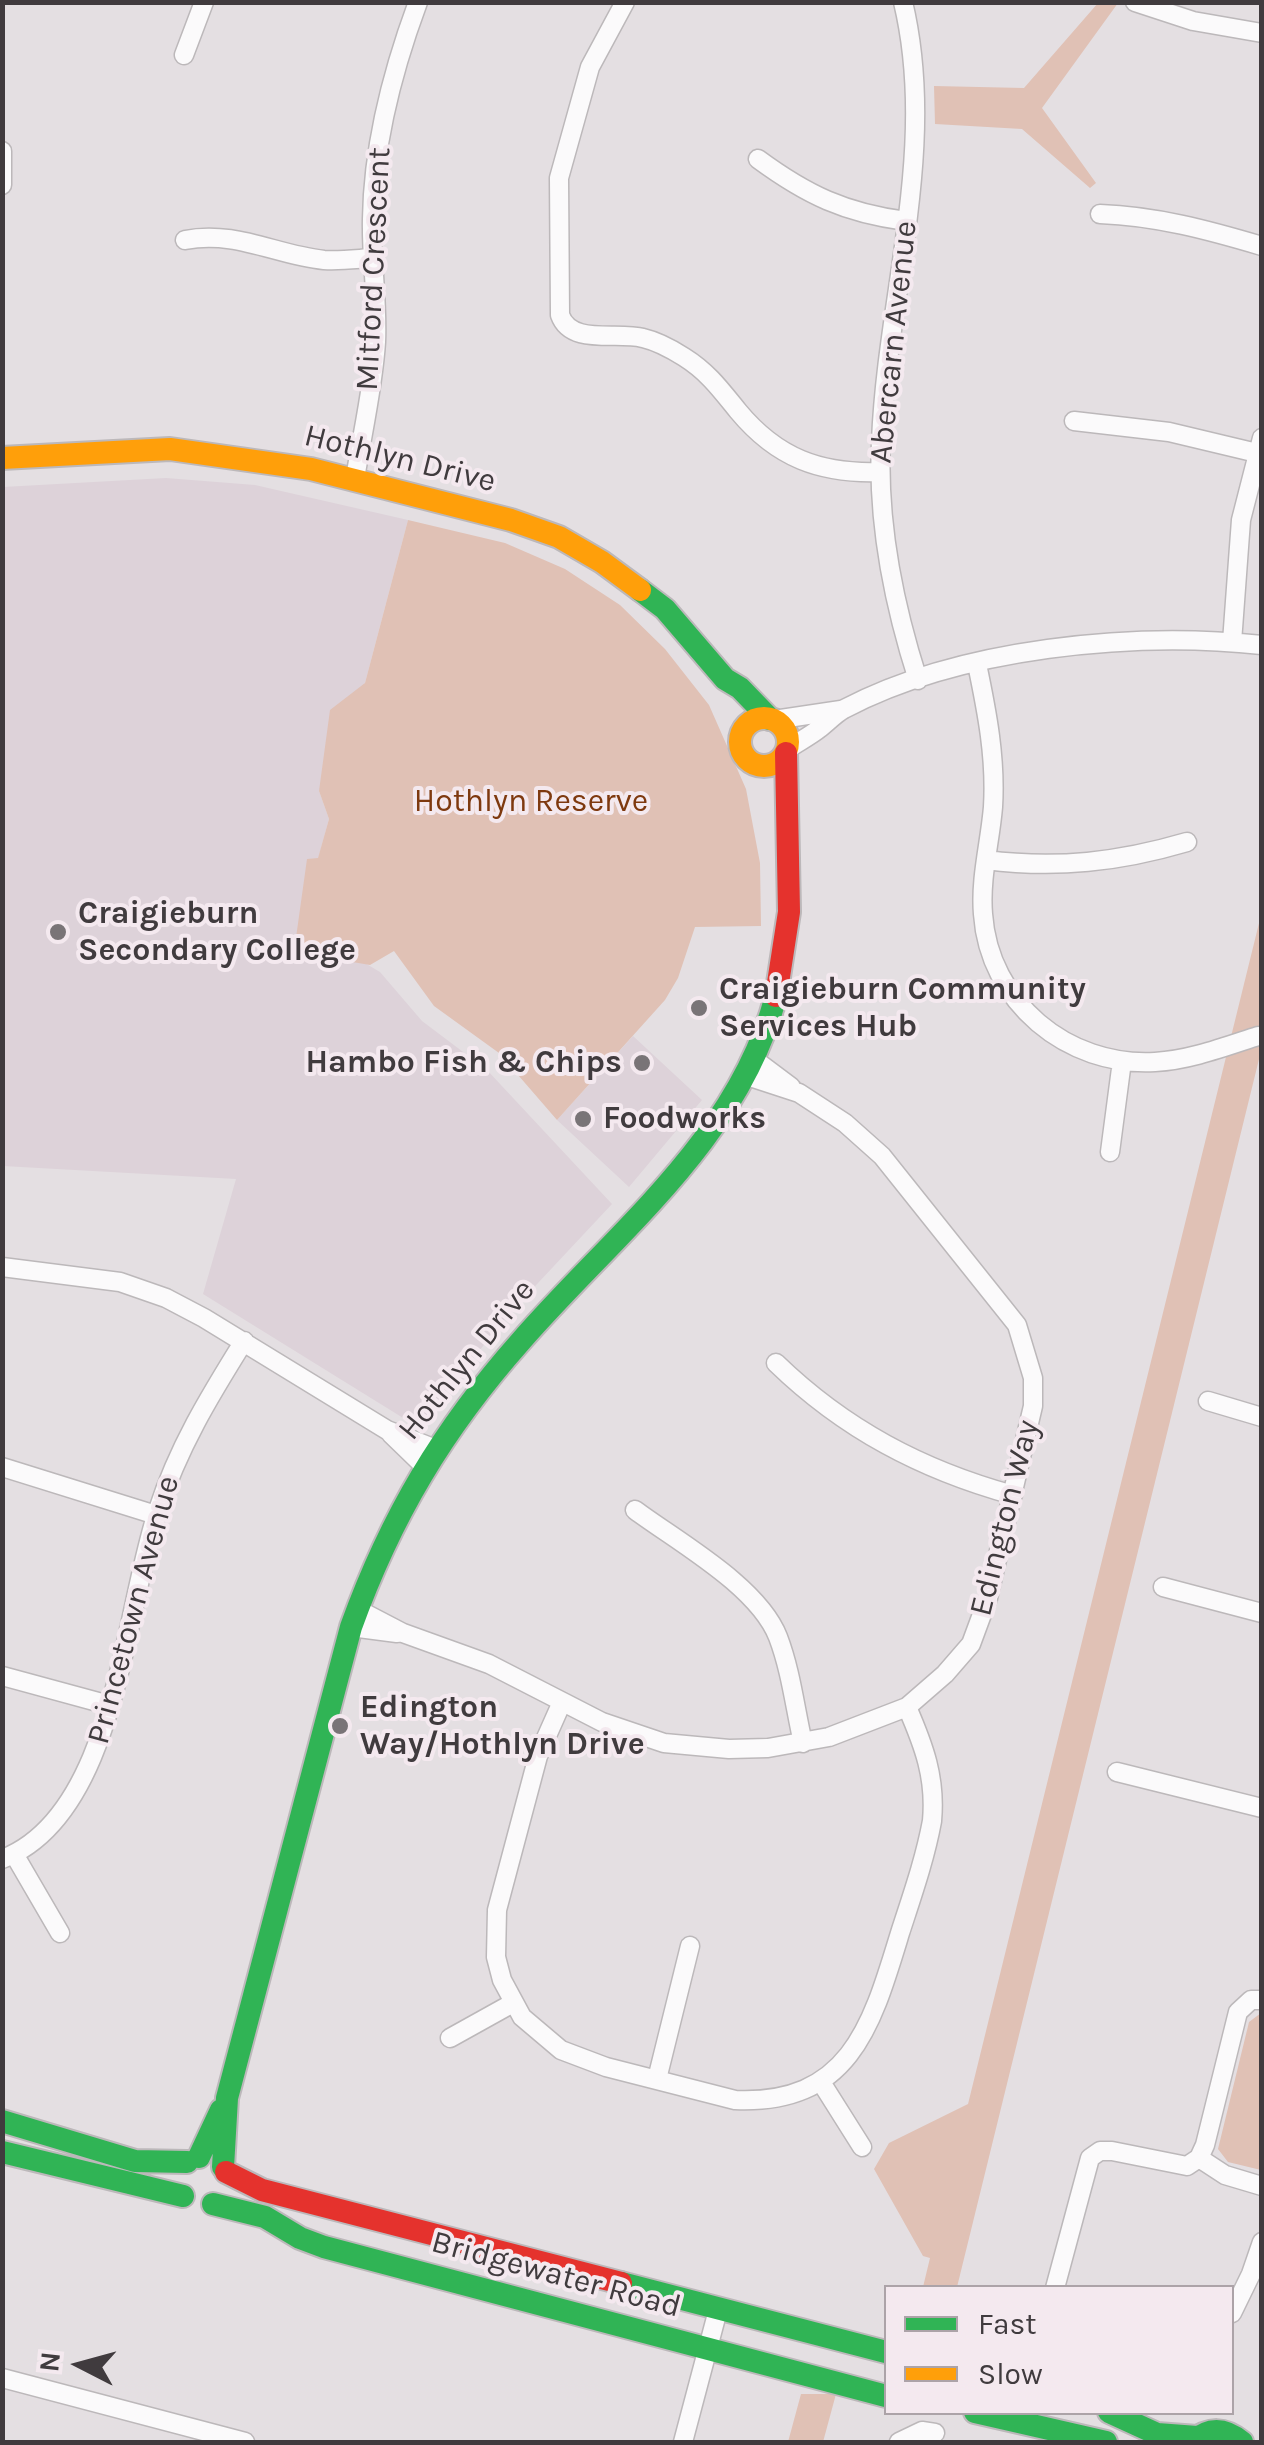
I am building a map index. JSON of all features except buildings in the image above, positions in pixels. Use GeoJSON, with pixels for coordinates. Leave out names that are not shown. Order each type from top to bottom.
{"type":"FeatureCollection","features":[{"type":"Feature","properties":{"kind":"street"},"geometry":{"type":"LineString","coordinates":[[184,55],[204,2]]}},
{"type":"Feature","properties":{"kind":"street","name":"Mitford Crescent"},"geometry":{"type":"LineString","coordinates":[[355,479],[376,340],[372,258],[374,172],[383,118],[418,2]]}},
{"type":"Feature","properties":{"kind":"street"},"geometry":{"type":"LineString","coordinates":[[624,2],[590,67],[559,178],[563,323],[572,332],[644,338],[683,356],[715,380],[741,414],[771,443],[799,462],[836,470],[880,472]]}},
{"type":"Feature","properties":{"kind":"street","name":"Abercarn Avenue"},"geometry":{"type":"LineString","coordinates":[[903,2],[917,117],[882,416],[880,472],[892,582],[918,680]]}},
{"type":"Feature","properties":{"kind":"street"},"geometry":{"type":"LineString","coordinates":[[1135,2],[1193,21],[1262,32]]}},
{"type":"Feature","properties":{"kind":"street"},"geometry":{"type":"LineString","coordinates":[[2,151],[2,185]]}},
{"type":"Feature","properties":{"kind":"street"},"geometry":{"type":"LineString","coordinates":[[758,159],[800,189],[842,208],[906,221]]}},
{"type":"Feature","properties":{"kind":"street"},"geometry":{"type":"LineString","coordinates":[[1100,214],[1182,224],[1262,246]]}},
{"type":"Feature","properties":{"kind":"street"},"geometry":{"type":"LineString","coordinates":[[185,240],[207,235],[323,260],[372,258]]}},
{"type":"Feature","properties":{"kind":"street"},"geometry":{"type":"LineString","coordinates":[[1074,421],[1259,445],[1236,550],[1232,642]]}},
{"type":"Feature","properties":{"kind":"street","name":"Hothlyn Drive"},"geometry":{"type":"LineString","coordinates":[[2,458],[170,449],[266,461],[355,479],[511,520],[559,538],[602,562],[665,609],[725,679],[741,716],[742,732]]}},
{"type":"Feature","properties":{"kind":"street"},"geometry":{"type":"LineString","coordinates":[[842,710],[787,751],[776,764],[761,767],[744,757],[740,745],[742,732],[750,722],[842,710],[918,680],[978,664],[1091,643],[1175,640],[1262,645]]}},
{"type":"Feature","properties":{"kind":"street"},"geometry":{"type":"LineString","coordinates":[[978,664],[994,764],[983,892],[985,930],[1006,987],[1028,1014],[1052,1034],[1092,1054],[1122,1061],[1180,1059],[1258,1036]]}},
{"type":"Feature","properties":{"kind":"street","name":"Hothlyn Drive"},"geometry":{"type":"LineString","coordinates":[[725,679],[740,688],[772,720]]}},
{"type":"Feature","properties":{"kind":"street"},"geometry":{"type":"LineString","coordinates":[[772,720],[787,733],[787,751]]}},
{"type":"Feature","properties":{"kind":"street","name":"Hothlyn Drive"},"geometry":{"type":"LineString","coordinates":[[224,2169],[227,2098],[354,1618],[374,1562],[428,1457],[506,1356],[706,1140],[751,1068],[772,1014],[786,942],[787,751]]}},
{"type":"Feature","properties":{"kind":"street","name":"Hothlyn Drive"},"geometry":{"type":"LineString","coordinates":[[761,767],[784,827]]}},
{"type":"Feature","properties":{"kind":"street"},"geometry":{"type":"LineString","coordinates":[[986,860],[1027,866],[1078,865],[1117,861],[1188,842]]}},
{"type":"Feature","properties":{"kind":"street"},"geometry":{"type":"LineString","coordinates":[[1110,1152],[1122,1061]]}},
{"type":"Feature","properties":{"kind":"street","name":"Edington Way"},"geometry":{"type":"LineString","coordinates":[[354,1618],[489,1664],[602,1722],[664,1743],[729,1749],[803,1743],[907,1708],[945,1674],[970,1644],[988,1598],[1032,1406],[1033,1378],[1017,1325],[882,1156],[845,1123],[751,1068]]}},
{"type":"Feature","properties":{"kind":"street"},"geometry":{"type":"LineString","coordinates":[[2,1267],[120,1282],[166,1298],[244,1341],[428,1457]]}},
{"type":"Feature","properties":{"kind":"street","name":"Princetown Avenue"},"geometry":{"type":"LineString","coordinates":[[8,1856],[43,1831],[76,1794],[99,1748],[156,1514],[178,1454],[203,1405],[244,1341]]}},
{"type":"Feature","properties":{"kind":"street"},"geometry":{"type":"LineString","coordinates":[[776,1364],[816,1400],[882,1444],[941,1473],[1013,1495]]}},
{"type":"Feature","properties":{"kind":"street"},"geometry":{"type":"LineString","coordinates":[[1208,1402],[1262,1417]]}},
{"type":"Feature","properties":{"kind":"street"},"geometry":{"type":"LineString","coordinates":[[2,1467],[156,1514]]}},
{"type":"Feature","properties":{"kind":"street"},"geometry":{"type":"LineString","coordinates":[[635,1510],[725,1576],[764,1612],[778,1636],[803,1743]]}},
{"type":"Feature","properties":{"kind":"street"},"geometry":{"type":"LineString","coordinates":[[1162,1586],[1262,1612]]}},
{"type":"Feature","properties":{"kind":"street"},"geometry":{"type":"LineString","coordinates":[[2,1676],[109,1705]]}},
{"type":"Feature","properties":{"kind":"street"},"geometry":{"type":"LineString","coordinates":[[562,1702],[538,1756],[497,1910],[496,1957],[513,2003],[533,2029],[582,2060],[735,2100],[756,2101],[793,2094],[821,2082],[843,2064],[873,2018],[928,1845],[934,1799],[927,1752],[907,1708]]}},
{"type":"Feature","properties":{"kind":"street"},"geometry":{"type":"LineString","coordinates":[[1118,1772],[1262,1808]]}},
{"type":"Feature","properties":{"kind":"street"},"geometry":{"type":"LineString","coordinates":[[8,1856],[60,1932]]}},
{"type":"Feature","properties":{"kind":"street"},"geometry":{"type":"LineString","coordinates":[[656,2079],[690,1946]]}},
{"type":"Feature","properties":{"kind":"street"},"geometry":{"type":"LineString","coordinates":[[1056,2285],[1090,2158],[1100,2151],[1112,2150],[1187,2166],[1199,2158],[1238,2012],[1252,2000],[1262,2000]]}},
{"type":"Feature","properties":{"kind":"street"},"geometry":{"type":"LineString","coordinates":[[450,2038],[513,2003]]}},
{"type":"Feature","properties":{"kind":"street"},"geometry":{"type":"LineString","coordinates":[[821,2082],[862,2147]]}},
{"type":"Feature","properties":{"kind":"street","name":"Hothlyn Drive"},"geometry":{"type":"LineString","coordinates":[[193,2160],[227,2098]]}},
{"type":"Feature","properties":{"kind":"street"},"geometry":{"type":"LineString","coordinates":[[2,2121],[76,2140],[135,2161],[212,2158],[224,2169],[224,2194],[214,2204],[197,2206],[183,2196],[2,2152]]}},
{"type":"Feature","properties":{"kind":"street"},"geometry":{"type":"LineString","coordinates":[[1199,2158],[1225,2175],[1262,2186]]}},
{"type":"Feature","properties":{"kind":"street"},"geometry":{"type":"LineString","coordinates":[[183,2196],[178,2182],[193,2160]]}},
{"type":"Feature","properties":{"kind":"street","name":"Bridgewater Road"},"geometry":{"type":"LineString","coordinates":[[224,2169],[262,2190],[884,2352]]}},
{"type":"Feature","properties":{"kind":"street","name":"Bridgewater Road"},"geometry":{"type":"LineString","coordinates":[[214,2204],[265,2218],[324,2248],[884,2395]]}},
{"type":"Feature","properties":{"kind":"street"},"geometry":{"type":"LineString","coordinates":[[1234,2309],[1262,2242]]}},
{"type":"Feature","properties":{"kind":"street"},"geometry":{"type":"LineString","coordinates":[[682,2442],[718,2310]]}},
{"type":"Feature","properties":{"kind":"street"},"geometry":{"type":"LineString","coordinates":[[2,2378],[245,2442]]}},
{"type":"Feature","properties":{"kind":"street"},"geometry":{"type":"LineString","coordinates":[[987,2415],[1106,2442]]}},
{"type":"Feature","properties":{"kind":"street"},"geometry":{"type":"LineString","coordinates":[[1116,2415],[1157,2434],[1194,2440],[1205,2432],[1224,2430],[1242,2442]]}},
{"type":"Feature","properties":{"kind":"street"},"geometry":{"type":"LineString","coordinates":[[892,2441],[922,2432],[936,2433]]}},
{"type":"Feature","properties":{"kind":"shaded area","name":"Craigieburn Secondary College"},"geometry":{"type":"Polygon","coordinates":[[[166,478],[255,485],[408,520],[365,683],[319,791],[329,819],[318,859],[307,859],[363,962],[380,972],[422,1021],[487,1070],[612,1204],[509,1314],[424,1419],[408,1421],[203,1294],[236,1179],[3,1166],[3,487],[166,478]]]}},
{"type":"Feature","properties":{"kind":"shaded area"},"geometry":{"type":"Polygon","coordinates":[[[633,1036],[702,1100],[629,1187],[557,1120],[633,1036]]]}},
{"type":"Feature","properties":{"kind":"green space"},"geometry":{"type":"Polygon","coordinates":[[[1098,3],[1118,3],[1042,108],[1096,183],[1090,188],[1022,129],[935,124],[934,86],[1024,88],[1098,3]]]}},
{"type":"Feature","properties":{"kind":"green space","name":"Hothlyn Reserve"},"geometry":{"type":"Polygon","coordinates":[[[408,520],[505,543],[565,569],[620,605],[665,649],[709,705],[746,789],[760,863],[761,926],[695,927],[678,978],[665,1000],[557,1120],[499,1053],[434,1006],[394,951],[370,965],[294,952],[307,859],[318,858],[329,819],[319,791],[330,710],[365,683],[408,520]]]}},
{"type":"Feature","properties":{"kind":"green space"},"geometry":{"type":"Polygon","coordinates":[[[1261,915],[1261,1051],[957,2285],[923,2285],[930,2258],[923,2256],[874,2169],[889,2143],[968,2104],[1261,915]]]}},
{"type":"Feature","properties":{"kind":"green space"},"geometry":{"type":"Polygon","coordinates":[[[1261,2013],[1261,2170],[1228,2162],[1218,2149],[1249,2022],[1261,2013]]]}},
{"type":"Feature","properties":{"kind":"green space"},"geometry":{"type":"Polygon","coordinates":[[[801,2394],[836,2394],[823,2442],[788,2442],[801,2394]]]}},
{"type":"Feature","properties":{"kind":"traffic: fast"},"geometry":{"type":"LineString","coordinates":[[640,590],[665,609],[725,679],[740,688],[770,719]]}},
{"type":"Feature","properties":{"kind":"traffic: fast"},"geometry":{"type":"LineString","coordinates":[[223,2167],[227,2098],[351,1627],[383,1548],[422,1475],[467,1407],[521,1341],[670,1182],[703,1140],[758,1048],[776,996]]}},
{"type":"Feature","properties":{"kind":"traffic: fast"},"geometry":{"type":"LineString","coordinates":[[199,2157],[221,2110]]}},
{"type":"Feature","properties":{"kind":"traffic: fast"},"geometry":{"type":"LineString","coordinates":[[2,2121],[135,2161],[187,2162]]}},
{"type":"Feature","properties":{"kind":"traffic: fast"},"geometry":{"type":"LineString","coordinates":[[2,2152],[183,2196]]}},
{"type":"Feature","properties":{"kind":"traffic: fast"},"geometry":{"type":"LineString","coordinates":[[213,2204],[265,2217],[324,2247],[884,2395]]}},
{"type":"Feature","properties":{"kind":"traffic: fast"},"geometry":{"type":"LineString","coordinates":[[621,2283],[884,2351]]}},
{"type":"Feature","properties":{"kind":"traffic: fast"},"geometry":{"type":"LineString","coordinates":[[988,2415],[1106,2442]]}},
{"type":"Feature","properties":{"kind":"traffic: fast"},"geometry":{"type":"LineString","coordinates":[[1116,2415],[1157,2434],[1197,2437]]}},
{"type":"Feature","properties":{"kind":"traffic: fast"},"geometry":{"type":"LineString","coordinates":[[1192,2442],[1217,2431],[1242,2442]]}},
{"type":"Feature","properties":{"kind":"traffic: slow"},"geometry":{"type":"LineString","coordinates":[[2,458],[170,449],[311,469],[511,520],[559,537],[640,590]]}},
{"type":"Feature","properties":{"kind":"traffic: slow"},"geometry":{"type":"LineString","coordinates":[[764,718],[781,725],[788,742],[781,759],[764,766],[747,759],[740,742],[747,725],[764,718]]}},
{"type":"Feature","properties":{"kind":"traffic: jam"},"geometry":{"type":"LineString","coordinates":[[776,996],[789,912],[786,753]]}},
{"type":"Feature","properties":{"kind":"traffic: jam"},"geometry":{"type":"LineString","coordinates":[[226,2172],[262,2190],[621,2283]]}},
{"type":"Feature","properties":{"kind":"place","name":"Craigieburn Secondary College"},"geometry":{"type":"Point","coordinates":[58,932]}},
{"type":"Feature","properties":{"kind":"place","name":"Craigieburn Community Services Hub"},"geometry":{"type":"Point","coordinates":[699,1008]}},
{"type":"Feature","properties":{"kind":"place","name":"Hambo Fish & Chips"},"geometry":{"type":"Point","coordinates":[642,1063]}},
{"type":"Feature","properties":{"kind":"place","name":"Foodworks"},"geometry":{"type":"Point","coordinates":[583,1119]}},
{"type":"Feature","properties":{"kind":"place","name":"Edington Way/Hothlyn Drive"},"geometry":{"type":"Point","coordinates":[340,1726]}}]}
